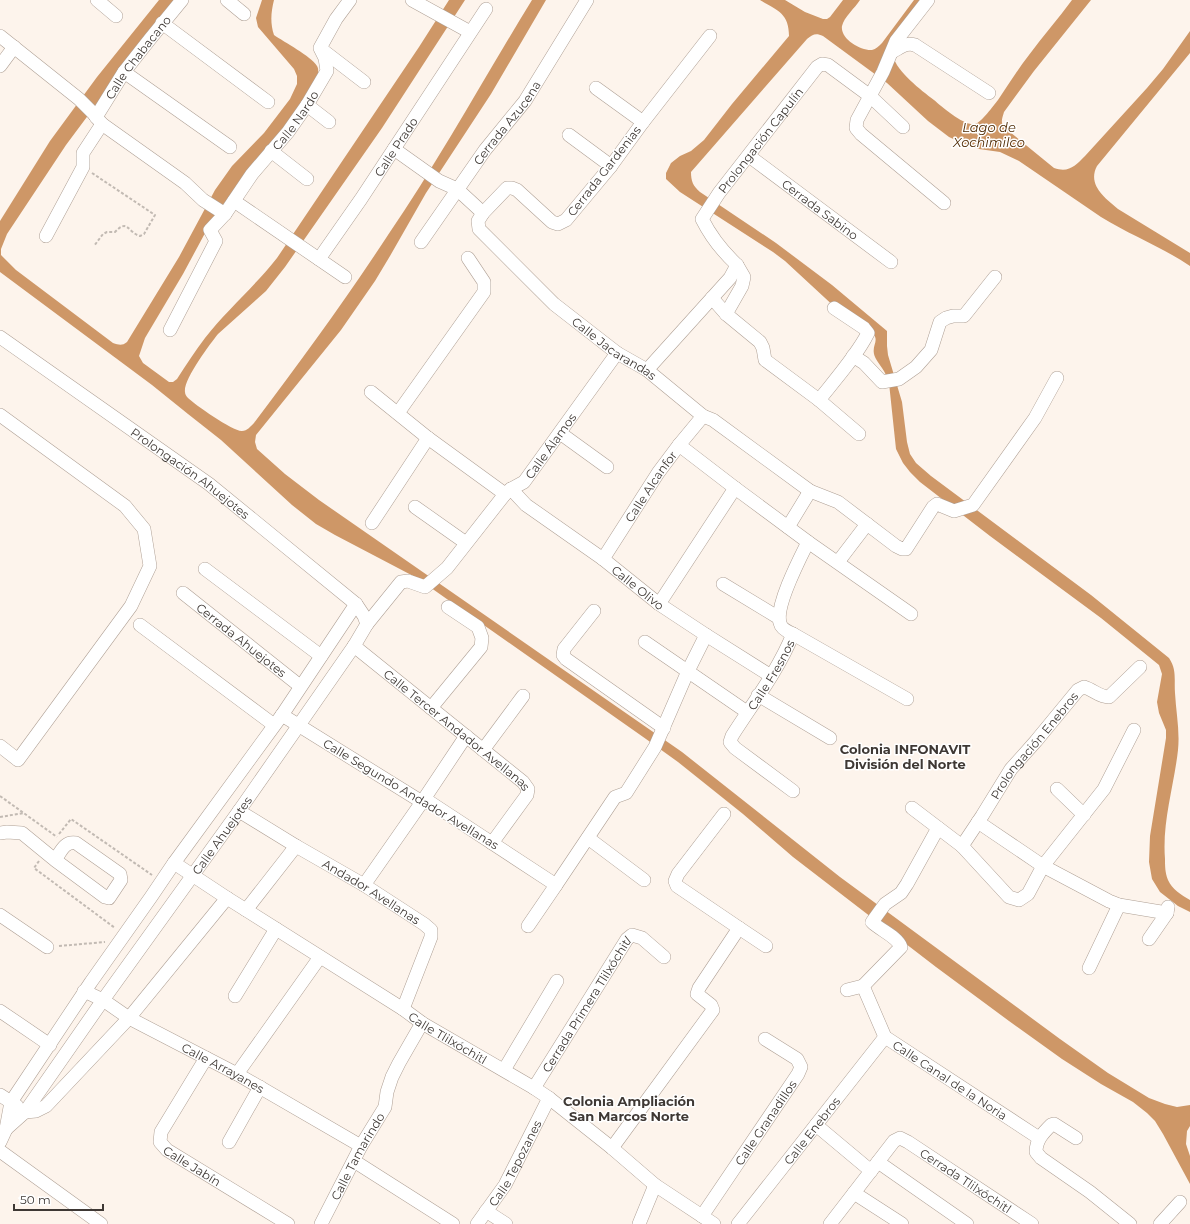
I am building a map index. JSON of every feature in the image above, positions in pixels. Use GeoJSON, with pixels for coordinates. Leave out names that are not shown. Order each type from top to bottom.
{"type":"FeatureCollection","features":[{"type":"Feature","properties":{"kind":"street"},"geometry":{"type":"LineString","coordinates":[[97,0],[116,16]]}},
{"type":"Feature","properties":{"kind":"street","name":"Calle Chabacano"},"geometry":{"type":"LineString","coordinates":[[46,236],[83,167],[83,153],[97,118],[124,72],[182,0]]}},
{"type":"Feature","properties":{"kind":"street"},"geometry":{"type":"LineString","coordinates":[[227,0],[244,14]]}},
{"type":"Feature","properties":{"kind":"street"},"geometry":{"type":"LineString","coordinates":[[350,0],[336,19],[320,48],[364,82]]}},
{"type":"Feature","properties":{"kind":"street"},"geometry":{"type":"LineString","coordinates":[[412,0],[470,32]]}},
{"type":"Feature","properties":{"kind":"street","name":"Cerrada Azucena"},"geometry":{"type":"LineString","coordinates":[[421,242],[484,150],[525,101],[587,0]]}},
{"type":"Feature","properties":{"kind":"street"},"geometry":{"type":"LineString","coordinates":[[928,0],[896,41],[883,72],[858,120],[856,128],[861,134],[944,203]]}},
{"type":"Feature","properties":{"kind":"street","name":"Calle Prado"},"geometry":{"type":"LineString","coordinates":[[319,259],[394,149],[486,9]]}},
{"type":"Feature","properties":{"kind":"street"},"geometry":{"type":"LineString","coordinates":[[162,23],[268,102]]}},
{"type":"Feature","properties":{"kind":"street"},"geometry":{"type":"LineString","coordinates":[[0,36],[78,99],[97,118],[185,183],[203,200],[223,213]]}},
{"type":"Feature","properties":{"kind":"street","name":"Cerrada Gardenias"},"geometry":{"type":"LineString","coordinates":[[483,213],[508,188],[512,188],[517,190],[552,222],[558,224],[566,220],[611,166],[710,36]]}},
{"type":"Feature","properties":{"kind":"street"},"geometry":{"type":"LineString","coordinates":[[891,53],[911,43],[989,94]]}},
{"type":"Feature","properties":{"kind":"street"},"geometry":{"type":"LineString","coordinates":[[0,66],[14,47]]}},
{"type":"Feature","properties":{"kind":"street","name":"Calle Nardo"},"geometry":{"type":"LineString","coordinates":[[170,330],[216,241],[210,230],[234,201],[270,151],[288,132],[307,105],[327,71],[325,58],[320,48]]}},
{"type":"Feature","properties":{"kind":"street","name":"Prolongación Capulín"},"geometry":{"type":"LineString","coordinates":[[737,265],[723,251],[709,233],[702,219],[719,193],[817,67],[822,64],[828,66],[870,96]]}},
{"type":"Feature","properties":{"kind":"street"},"geometry":{"type":"LineString","coordinates":[[124,72],[230,147]]}},
{"type":"Feature","properties":{"kind":"street"},"geometry":{"type":"LineString","coordinates":[[596,88],[643,122]]}},
{"type":"Feature","properties":{"kind":"street"},"geometry":{"type":"LineString","coordinates":[[870,96],[903,127]]}},
{"type":"Feature","properties":{"kind":"street"},"geometry":{"type":"LineString","coordinates":[[307,105],[329,122]]}},
{"type":"Feature","properties":{"kind":"street"},"geometry":{"type":"LineString","coordinates":[[569,135],[611,166]]}},
{"type":"Feature","properties":{"kind":"street"},"geometry":{"type":"LineString","coordinates":[[394,149],[439,181],[457,189],[483,213]]}},
{"type":"Feature","properties":{"kind":"street"},"geometry":{"type":"LineString","coordinates":[[270,151],[307,179]]}},
{"type":"Feature","properties":{"kind":"street","name":"Cerrada Sabino"},"geometry":{"type":"LineString","coordinates":[[749,156],[891,262]]}},
{"type":"Feature","properties":{"kind":"street"},"geometry":{"type":"LineString","coordinates":[[234,201],[345,277]]}},
{"type":"Feature","properties":{"kind":"street","name":"Calle Jacarandas"},"geometry":{"type":"LineString","coordinates":[[483,213],[478,221],[479,229],[554,304],[617,353],[647,370],[703,416],[713,420],[810,491],[838,502],[902,549],[906,549],[933,507],[937,504],[954,511],[973,505],[1035,418],[1057,378]]}},
{"type":"Feature","properties":{"kind":"street"},"geometry":{"type":"LineString","coordinates":[[372,392],[398,413],[484,292],[484,282],[468,258]]}},
{"type":"Feature","properties":{"kind":"street"},"geometry":{"type":"LineString","coordinates":[[647,370],[730,278],[737,265]]}},
{"type":"Feature","properties":{"kind":"street"},"geometry":{"type":"LineString","coordinates":[[726,314],[742,286],[744,277],[737,265]]}},
{"type":"Feature","properties":{"kind":"street"},"geometry":{"type":"LineString","coordinates":[[853,356],[864,363],[882,382],[899,379],[916,367],[931,350],[940,322],[953,316],[964,316],[995,277]]}},
{"type":"Feature","properties":{"kind":"street"},"geometry":{"type":"LineString","coordinates":[[712,298],[726,314],[760,342],[763,348],[765,360],[819,400],[859,434]]}},
{"type":"Feature","properties":{"kind":"street"},"geometry":{"type":"LineString","coordinates":[[819,400],[865,340],[868,333],[864,328],[834,308]]}},
{"type":"Feature","properties":{"kind":"street","name":"Prolongación Ahuejotes"},"geometry":{"type":"LineString","coordinates":[[0,337],[209,484],[356,604],[364,616],[367,624]]}},
{"type":"Feature","properties":{"kind":"street","name":"Calle Álamos"},"geometry":{"type":"LineString","coordinates":[[447,568],[508,491],[524,482],[617,353]]}},
{"type":"Feature","properties":{"kind":"street","name":"Calle Olivo"},"geometry":{"type":"LineString","coordinates":[[398,413],[428,438],[508,491],[604,560],[659,604],[706,636],[771,676]]}},
{"type":"Feature","properties":{"kind":"street"},"geometry":{"type":"LineString","coordinates":[[0,415],[125,506],[144,529],[150,566],[132,606],[18,760],[0,746]]}},
{"type":"Feature","properties":{"kind":"street","name":"Calle Alcanfor"},"geometry":{"type":"LineString","coordinates":[[604,560],[658,474],[703,416]]}},
{"type":"Feature","properties":{"kind":"street"},"geometry":{"type":"LineString","coordinates":[[560,434],[607,467]]}},
{"type":"Feature","properties":{"kind":"street"},"geometry":{"type":"LineString","coordinates":[[372,523],[428,438]]}},
{"type":"Feature","properties":{"kind":"street"},"geometry":{"type":"LineString","coordinates":[[679,445],[808,542],[912,614]]}},
{"type":"Feature","properties":{"kind":"street"},"geometry":{"type":"LineString","coordinates":[[659,604],[735,488]]}},
{"type":"Feature","properties":{"kind":"street"},"geometry":{"type":"LineString","coordinates":[[788,527],[810,491]]}},
{"type":"Feature","properties":{"kind":"street"},"geometry":{"type":"LineString","coordinates":[[415,507],[466,543]]}},
{"type":"Feature","properties":{"kind":"street"},"geometry":{"type":"LineString","coordinates":[[838,562],[867,524]]}},
{"type":"Feature","properties":{"kind":"street"},"geometry":{"type":"LineString","coordinates":[[723,584],[779,618],[788,583],[808,542]]}},
{"type":"Feature","properties":{"kind":"street","name":"Calle Ahuejotes"},"geometry":{"type":"LineString","coordinates":[[6,1128],[25,1112],[103,1000],[239,811],[354,646],[367,624],[401,582],[408,581],[425,588],[447,568]]}},
{"type":"Feature","properties":{"kind":"street"},"geometry":{"type":"LineString","coordinates":[[205,569],[321,656]]}},
{"type":"Feature","properties":{"kind":"street","name":"Cerrada Ahuejotes"},"geometry":{"type":"LineString","coordinates":[[183,592],[300,686]]}},
{"type":"Feature","properties":{"kind":"street","name":"Calle Ahuejotes"},"geometry":{"type":"LineString","coordinates":[[0,1142],[6,1128],[5,1098],[50,1044],[84,991],[174,862],[278,720],[356,604]]}},
{"type":"Feature","properties":{"kind":"street"},"geometry":{"type":"LineString","coordinates":[[431,708],[481,647],[482,638],[478,627],[448,607]]}},
{"type":"Feature","properties":{"kind":"street"},"geometry":{"type":"LineString","coordinates":[[594,611],[564,649],[563,655],[566,659],[663,730]]}},
{"type":"Feature","properties":{"kind":"street","name":"Calle Fresnos"},"geometry":{"type":"LineString","coordinates":[[779,618],[780,624],[793,634],[787,649],[732,736],[730,742],[735,748],[793,791]]}},
{"type":"Feature","properties":{"kind":"street","name":"Calle Segundo Andador Avellanas"},"geometry":{"type":"LineString","coordinates":[[140,625],[278,720],[299,725],[422,802],[431,803],[556,885]]}},
{"type":"Feature","properties":{"kind":"street"},"geometry":{"type":"LineString","coordinates":[[793,634],[907,699]]}},
{"type":"Feature","properties":{"kind":"street"},"geometry":{"type":"LineString","coordinates":[[528,926],[615,798],[626,793],[655,747],[688,671],[706,636]]}},
{"type":"Feature","properties":{"kind":"street"},"geometry":{"type":"LineString","coordinates":[[644,642],[747,712]]}},
{"type":"Feature","properties":{"kind":"street","name":"Calle Tercer Andador Avellanas"},"geometry":{"type":"LineString","coordinates":[[354,646],[523,782],[528,789],[527,795],[492,843]]}},
{"type":"Feature","properties":{"kind":"street","name":"Prolongación Enebros"},"geometry":{"type":"LineString","coordinates":[[962,846],[1011,769],[1078,690],[1084,687],[1103,697],[1109,697],[1140,667]]}},
{"type":"Feature","properties":{"kind":"street"},"geometry":{"type":"LineString","coordinates":[[758,695],[830,738]]}},
{"type":"Feature","properties":{"kind":"street"},"geometry":{"type":"LineString","coordinates":[[483,750],[523,696]]}},
{"type":"Feature","properties":{"kind":"street"},"geometry":{"type":"LineString","coordinates":[[912,808],[962,846],[1009,897],[1019,900],[1028,894],[1043,866],[1104,789],[1134,730]]}},
{"type":"Feature","properties":{"kind":"street"},"geometry":{"type":"LineString","coordinates":[[364,886],[466,736]]}},
{"type":"Feature","properties":{"kind":"street"},"geometry":{"type":"LineString","coordinates":[[1056,788],[1084,815]]}},
{"type":"Feature","properties":{"kind":"street","name":"Andador Avellanas"},"geometry":{"type":"LineString","coordinates":[[239,811],[364,886],[431,930],[432,937],[403,1009]]}},
{"type":"Feature","properties":{"kind":"street"},"geometry":{"type":"LineString","coordinates":[[724,814],[678,874],[675,881],[677,886],[766,946]]}},
{"type":"Feature","properties":{"kind":"street"},"geometry":{"type":"LineString","coordinates":[[978,822],[1043,866],[1109,901],[1119,905],[1168,910],[1149,939]]}},
{"type":"Feature","properties":{"kind":"street"},"geometry":{"type":"LineString","coordinates":[[847,990],[863,986],[901,947],[900,942],[872,922],[885,904],[900,893],[938,828]]}},
{"type":"Feature","properties":{"kind":"street"},"geometry":{"type":"LineString","coordinates":[[0,833],[22,833],[55,860],[107,898],[109,898],[121,880],[120,874],[76,843],[71,842],[66,844],[55,860]]}},
{"type":"Feature","properties":{"kind":"street"},"geometry":{"type":"LineString","coordinates":[[588,838],[644,880]]}},
{"type":"Feature","properties":{"kind":"street"},"geometry":{"type":"LineString","coordinates":[[246,910],[296,846]]}},
{"type":"Feature","properties":{"kind":"street","name":"Calle Tlilxóchitl"},"geometry":{"type":"LineString","coordinates":[[174,862],[192,876],[422,1022],[549,1098],[612,1148],[655,1185],[714,1224]]}},
{"type":"Feature","properties":{"kind":"street"},"geometry":{"type":"LineString","coordinates":[[5,1098],[25,1112],[36,1111],[46,1106],[130,1018],[227,898]]}},
{"type":"Feature","properties":{"kind":"street"},"geometry":{"type":"LineString","coordinates":[[1089,968],[1119,905]]}},
{"type":"Feature","properties":{"kind":"street"},"geometry":{"type":"LineString","coordinates":[[0,915],[47,947]]}},
{"type":"Feature","properties":{"kind":"street"},"geometry":{"type":"LineString","coordinates":[[612,1148],[712,1010],[711,1005],[697,994],[699,988],[739,928]]}},
{"type":"Feature","properties":{"kind":"street"},"geometry":{"type":"LineString","coordinates":[[235,996],[276,929]]}},
{"type":"Feature","properties":{"kind":"street","name":"Cerrada Primera Tlilxóchitl"},"geometry":{"type":"LineString","coordinates":[[534,1088],[627,939],[632,935],[642,938],[664,957]]}},
{"type":"Feature","properties":{"kind":"street"},"geometry":{"type":"LineString","coordinates":[[237,1074],[320,957]]}},
{"type":"Feature","properties":{"kind":"street"},"geometry":{"type":"LineString","coordinates":[[504,1070],[556,981]]}},
{"type":"Feature","properties":{"kind":"street","name":"Calle Canal de la Noria"},"geometry":{"type":"LineString","coordinates":[[863,986],[885,1037],[1039,1138]]}},
{"type":"Feature","properties":{"kind":"street","name":"Calle Arrayanes"},"geometry":{"type":"LineString","coordinates":[[84,991],[103,1000],[130,1018],[237,1074],[361,1146]]}},
{"type":"Feature","properties":{"kind":"street"},"geometry":{"type":"LineString","coordinates":[[0,1011],[50,1044]]}},
{"type":"Feature","properties":{"kind":"street","name":"Calle Tamarindo"},"geometry":{"type":"LineString","coordinates":[[321,1224],[361,1146],[385,1107],[387,1092],[392,1077],[422,1022]]}},
{"type":"Feature","properties":{"kind":"street","name":"Calle Enebros"},"geometry":{"type":"LineString","coordinates":[[738,1224],[885,1037]]}},
{"type":"Feature","properties":{"kind":"street","name":"Calle Granadillos"},"geometry":{"type":"LineString","coordinates":[[702,1216],[798,1074],[801,1067],[797,1059],[765,1038]]}},
{"type":"Feature","properties":{"kind":"street","name":"Calle Jabín"},"geometry":{"type":"LineString","coordinates":[[206,1058],[161,1132],[160,1142],[167,1150],[288,1224]]}},
{"type":"Feature","properties":{"kind":"street"},"geometry":{"type":"LineString","coordinates":[[229,1142],[260,1087]]}},
{"type":"Feature","properties":{"kind":"street","name":"Calle Tepozanes"},"geometry":{"type":"LineString","coordinates":[[477,1224],[505,1185],[549,1098]]}},
{"type":"Feature","properties":{"kind":"street"},"geometry":{"type":"LineString","coordinates":[[1076,1138],[1054,1124],[1051,1125],[1039,1138],[1036,1146],[1036,1152],[1041,1158],[1090,1192],[1130,1224]]}},
{"type":"Feature","properties":{"kind":"street"},"geometry":{"type":"LineString","coordinates":[[816,1125],[875,1167],[967,1224]]}},
{"type":"Feature","properties":{"kind":"street","name":"Cerrada Tlilxóchitl"},"geometry":{"type":"LineString","coordinates":[[875,1167],[894,1141],[900,1138],[1032,1224]]}},
{"type":"Feature","properties":{"kind":"street"},"geometry":{"type":"LineString","coordinates":[[0,1151],[101,1224]]}},
{"type":"Feature","properties":{"kind":"street"},"geometry":{"type":"LineString","coordinates":[[354,1161],[453,1224]]}},
{"type":"Feature","properties":{"kind":"street"},"geometry":{"type":"LineString","coordinates":[[830,1224],[875,1167]]}},
{"type":"Feature","properties":{"kind":"street"},"geometry":{"type":"LineString","coordinates":[[639,1224],[655,1185]]}},
{"type":"Feature","properties":{"kind":"street"},"geometry":{"type":"LineString","coordinates":[[854,1193],[902,1224]]}},
{"type":"Feature","properties":{"kind":"street"},"geometry":{"type":"LineString","coordinates":[[1160,1224],[1180,1202]]}},
{"type":"Feature","properties":{"kind":"street"},"geometry":{"type":"LineString","coordinates":[[486,1211],[506,1224]]}},
{"type":"Feature","properties":{"kind":"path"},"geometry":{"type":"LineString","coordinates":[[83,167],[155,216],[144,234],[140,236],[124,225],[120,226],[114,232],[107,232],[103,234],[94,246]]}},
{"type":"Feature","properties":{"kind":"path"},"geometry":{"type":"LineString","coordinates":[[0,796],[57,837]]}},
{"type":"Feature","properties":{"kind":"path"},"geometry":{"type":"LineString","coordinates":[[0,817],[24,813]]}},
{"type":"Feature","properties":{"kind":"path"},"geometry":{"type":"LineString","coordinates":[[47,947],[106,941]]}},
{"type":"Feature","properties":{"kind":"water"},"geometry":{"type":"Polygon","coordinates":[[[159,0],[174,0],[66,145],[7,234],[1,249],[1,255],[16,270],[113,343],[120,345],[127,342],[179,257],[215,190],[232,166],[264,133],[290,99],[297,84],[297,76],[294,69],[258,27],[256,18],[262,0],[274,0],[271,18],[274,35],[314,62],[318,69],[318,78],[284,129],[217,213],[145,338],[139,356],[143,363],[169,382],[173,382],[177,379],[205,338],[277,258],[449,0],[465,0],[382,128],[285,267],[266,291],[218,334],[192,371],[186,386],[185,393],[187,397],[223,423],[238,430],[244,431],[254,423],[289,376],[372,259],[426,177],[532,0],[546,0],[491,94],[426,193],[375,281],[341,330],[256,435],[255,442],[257,449],[285,474],[319,500],[682,752],[840,877],[1108,1073],[1149,1098],[1177,1107],[1190,1105],[1190,1126],[1187,1131],[1186,1144],[1190,1156],[1190,1184],[1155,1121],[1133,1102],[1062,1059],[936,967],[793,857],[743,814],[678,762],[646,739],[417,578],[316,524],[292,505],[221,440],[152,385],[0,272],[0,221],[50,141],[97,77],[159,0]]]}},
{"type":"Feature","properties":{"kind":"water","name":"Lago de Xochimilco"},"geometry":{"type":"Polygon","coordinates":[[[760,0],[785,0],[805,12],[823,19],[827,19],[843,0],[860,0],[845,19],[842,26],[842,31],[852,43],[867,50],[872,50],[882,43],[914,0],[932,0],[893,56],[895,62],[910,80],[948,111],[965,122],[975,124],[984,117],[998,100],[1025,60],[1072,0],[1091,0],[1034,71],[1004,112],[1002,119],[1002,124],[1005,128],[1054,168],[1064,170],[1071,168],[1078,163],[1147,88],[1163,69],[1190,31],[1190,53],[1097,166],[1094,173],[1094,179],[1103,196],[1118,209],[1190,253],[1190,266],[1101,217],[1019,161],[1000,152],[979,149],[949,137],[928,121],[887,83],[823,36],[818,34],[807,39],[691,172],[691,178],[696,188],[700,192],[776,243],[832,285],[887,331],[888,355],[902,402],[907,442],[910,454],[916,463],[931,476],[1091,595],[1172,662],[1175,675],[1178,750],[1165,831],[1165,869],[1168,880],[1174,889],[1190,900],[1190,912],[1178,906],[1160,892],[1152,879],[1149,862],[1150,836],[1166,738],[1166,730],[1159,713],[1157,702],[1162,674],[1159,665],[1101,618],[920,482],[903,463],[896,449],[889,383],[875,356],[874,351],[876,340],[872,332],[838,310],[785,261],[773,252],[680,192],[666,179],[666,173],[671,163],[680,156],[691,151],[704,140],[789,36],[787,22],[781,13],[760,0]]]}},
{"type":"Feature","properties":{"kind":"district","name":"Colonia INFONAVIT División del Norte"},"geometry":{"type":"Point","coordinates":[905,756]}},
{"type":"Feature","properties":{"kind":"district","name":"Colonia Ampliación San Marcos Norte"},"geometry":{"type":"Point","coordinates":[629,1108]}}]}
